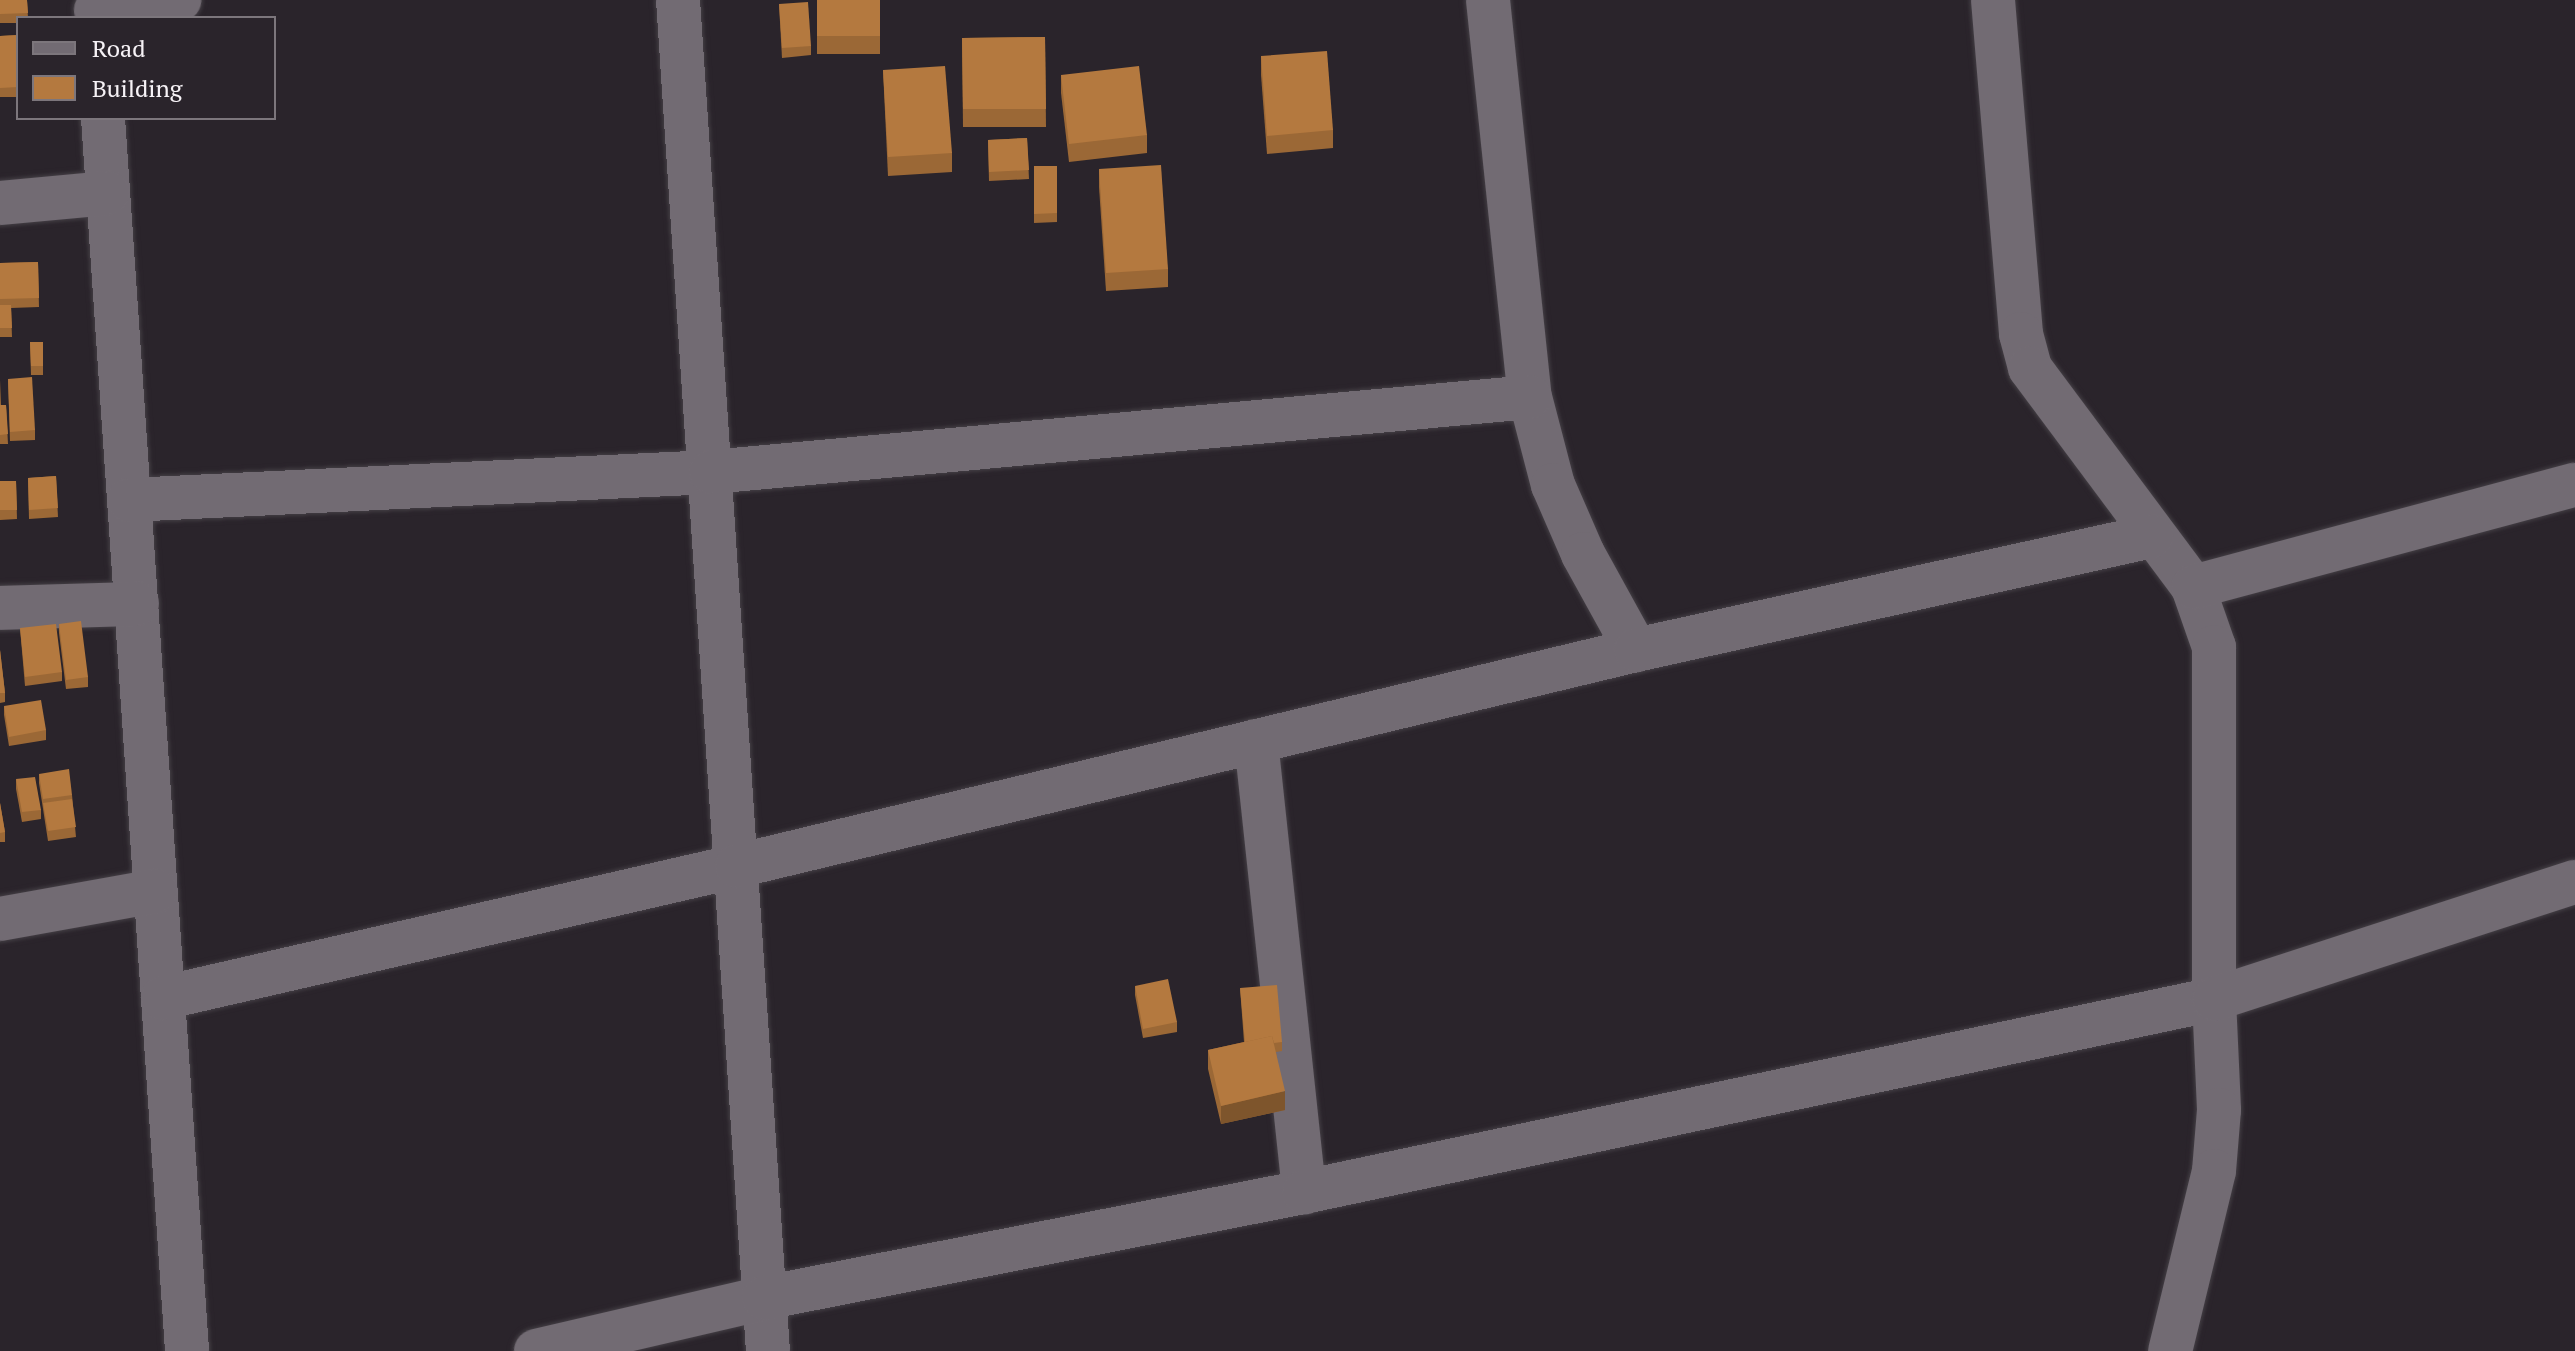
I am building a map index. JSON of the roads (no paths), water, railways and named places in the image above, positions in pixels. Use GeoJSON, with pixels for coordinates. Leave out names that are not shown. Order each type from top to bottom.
{"type":"FeatureCollection","features":[{"type":"Feature","properties":{"kind":"street"},"geometry":{"type":"LineString","coordinates":[[96,9],[179,0]]}},
{"type":"Feature","properties":{"kind":"street"},"geometry":{"type":"LineString","coordinates":[[678,0],[768,1351]]}},
{"type":"Feature","properties":{"kind":"street"},"geometry":{"type":"LineString","coordinates":[[1488,0],[1530,397],[1553,485],[1583,554],[1636,650]]}},
{"type":"Feature","properties":{"kind":"street"},"geometry":{"type":"LineString","coordinates":[[1993,0],[2021,334],[2030,368],[2152,536],[2193,587],[2214,647],[2214,999],[2219,1110],[2214,1171],[2170,1351]]}},
{"type":"Feature","properties":{"kind":"street"},"geometry":{"type":"LineString","coordinates":[[103,120],[187,1351]]}},
{"type":"Feature","properties":{"kind":"street"},"geometry":{"type":"LineString","coordinates":[[0,203],[108,193]]}},
{"type":"Feature","properties":{"kind":"street"},"geometry":{"type":"LineString","coordinates":[[129,500],[711,472],[1530,397]]}},
{"type":"Feature","properties":{"kind":"street"},"geometry":{"type":"LineString","coordinates":[[2193,587],[2575,485]]}},
{"type":"Feature","properties":{"kind":"street"},"geometry":{"type":"LineString","coordinates":[[163,998],[737,866],[1636,650],[2152,536]]}},
{"type":"Feature","properties":{"kind":"street"},"geometry":{"type":"LineString","coordinates":[[0,608],[137,604]]}},
{"type":"Feature","properties":{"kind":"street"},"geometry":{"type":"LineString","coordinates":[[1256,741],[1304,1192]]}},
{"type":"Feature","properties":{"kind":"street"},"geometry":{"type":"LineString","coordinates":[[536,1351],[764,1298],[1304,1192],[2214,999],[2575,882]]}},
{"type":"Feature","properties":{"kind":"street"},"geometry":{"type":"LineString","coordinates":[[0,919],[155,891]]}}]}
